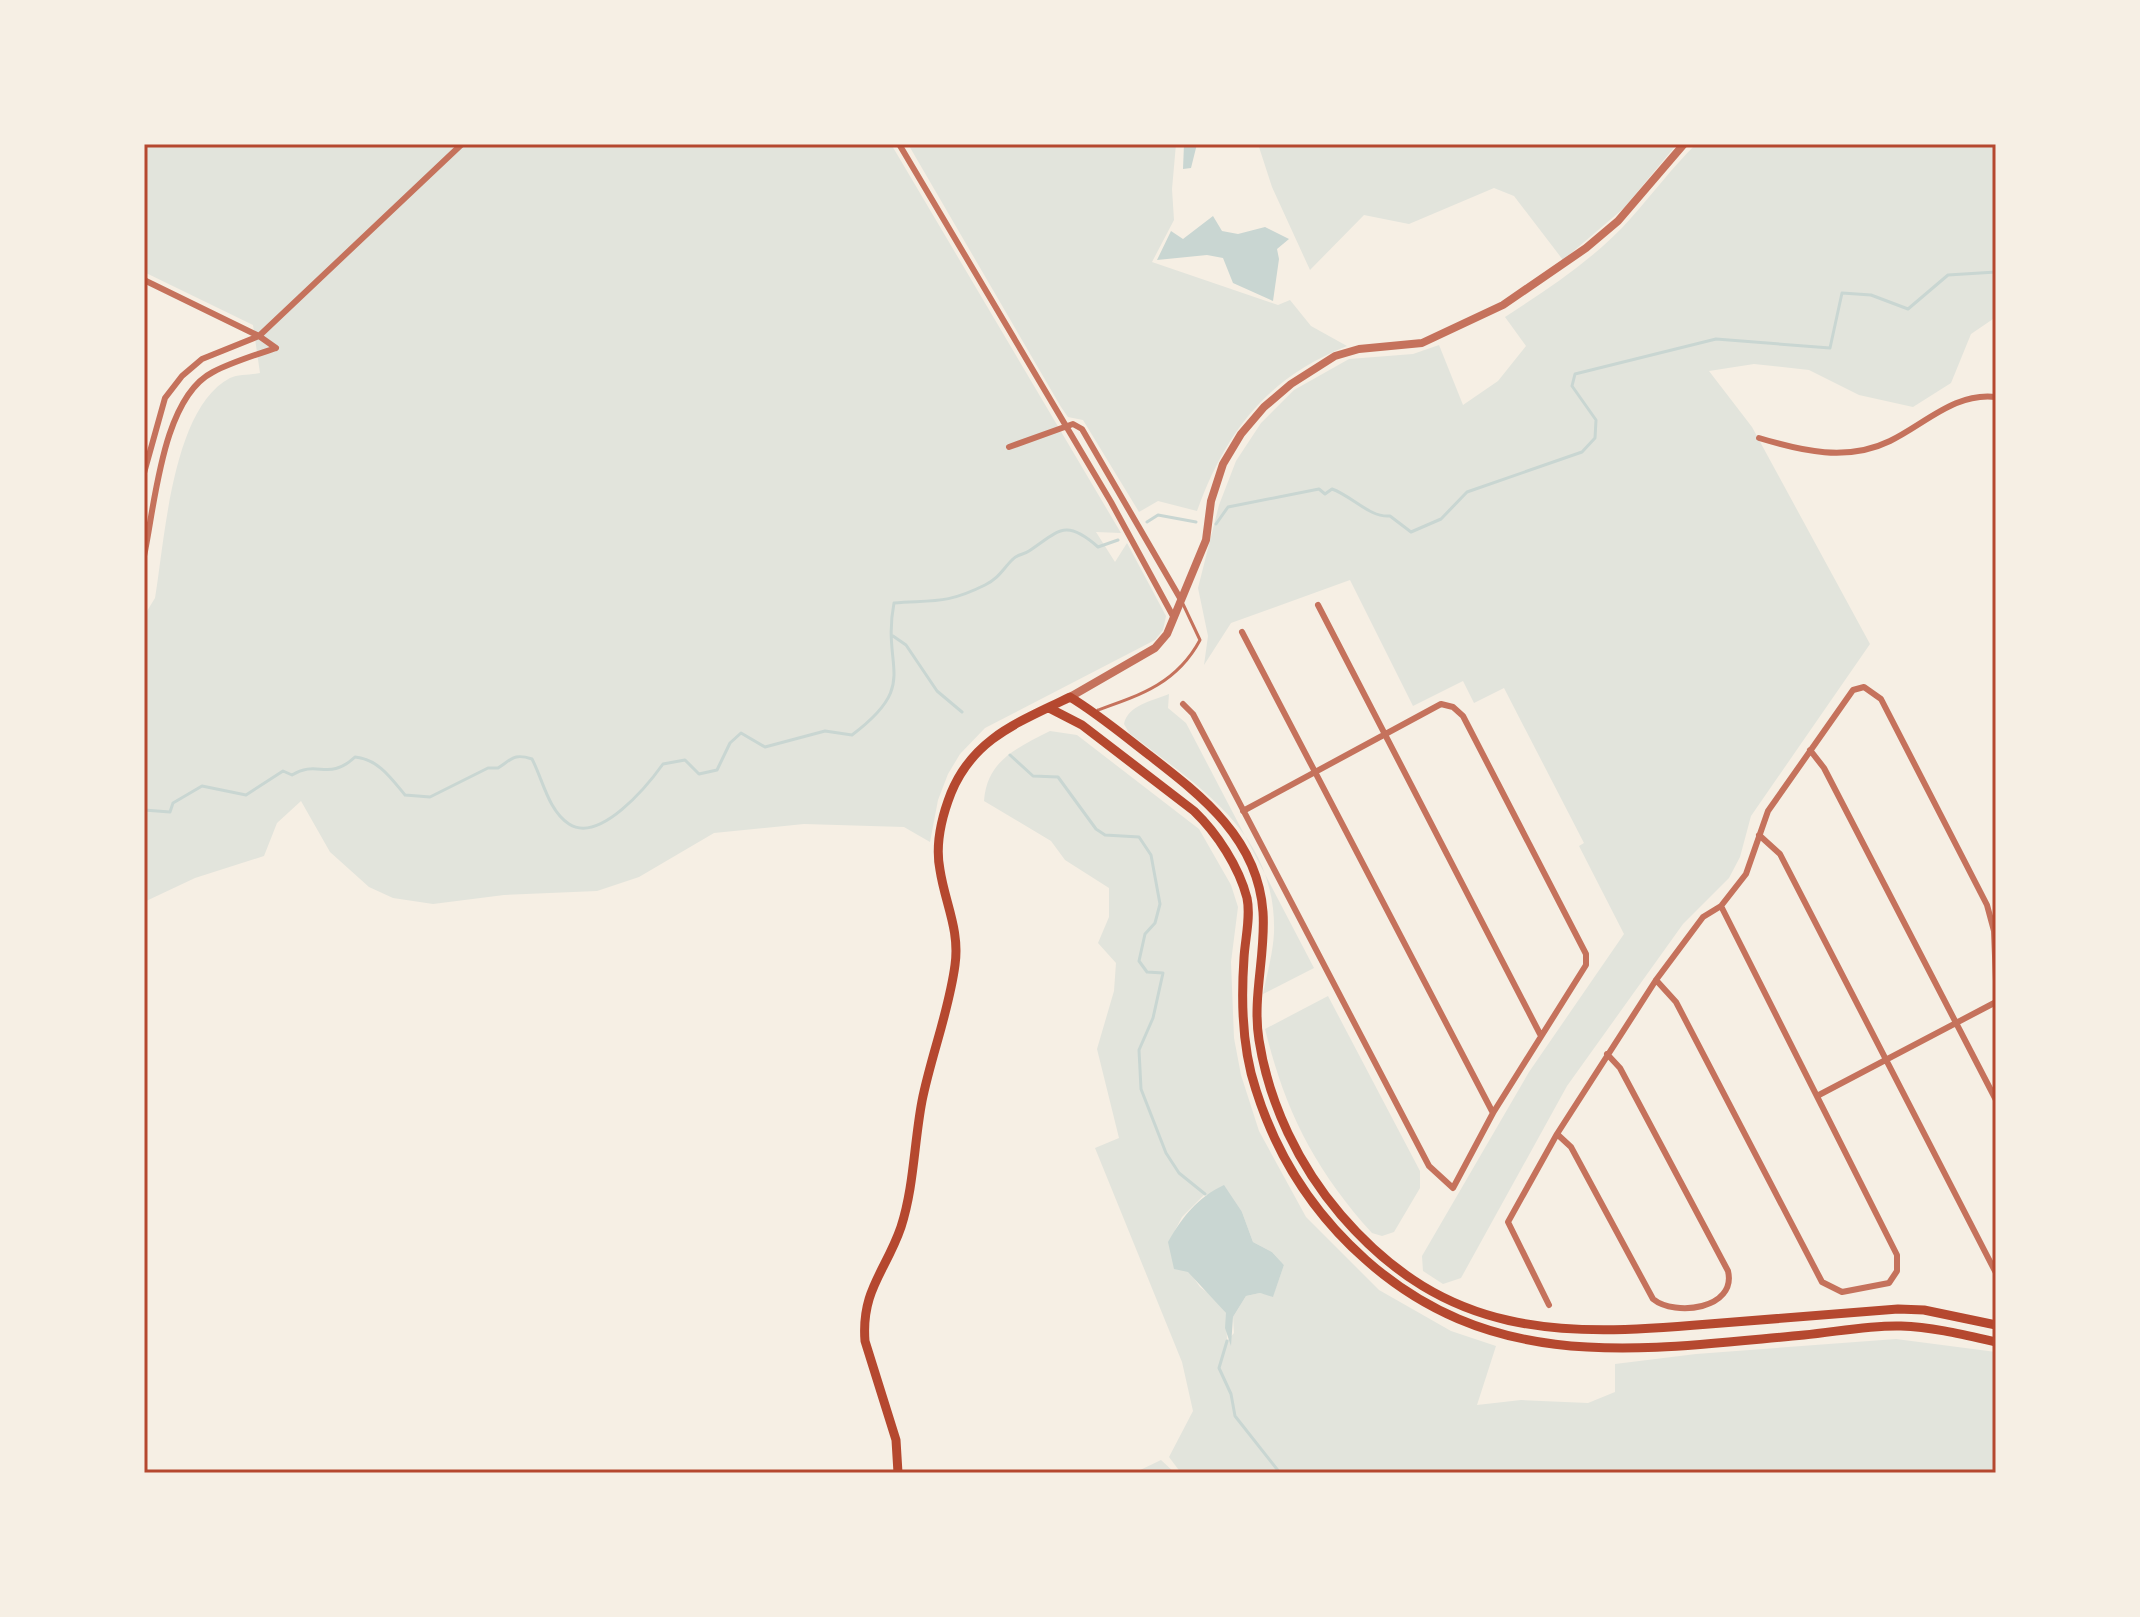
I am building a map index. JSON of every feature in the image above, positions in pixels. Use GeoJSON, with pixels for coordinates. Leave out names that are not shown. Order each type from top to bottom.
{"type":"FeatureCollection","features":[{"type":"Feature","properties":{"kind":"main road"},"geometry":{"type":"LineString","coordinates":[[898,1473],[896,1440],[865,1341],[864,1325],[873,1281],[900,1228],[925,1090],[955,968],[958,942],[938,853],[942,827],[950,795],[972,754],[1008,728],[1070,697],[1200,794],[1228,825],[1245,852],[1260,887],[1263,913],[1256,996],[1259,1039],[1269,1085],[1303,1162],[1327,1198],[1403,1273],[1475,1311],[1528,1326],[1573,1332],[1625,1331],[1898,1309],[1924,1310],[1996,1325]]}},
{"type":"Feature","properties":{"kind":"main road"},"geometry":{"type":"LineString","coordinates":[[1049,708],[1082,725],[1194,811],[1210,827],[1229,858],[1248,909],[1243,983],[1246,1046],[1254,1087],[1271,1134],[1313,1206],[1345,1241],[1395,1284],[1469,1323],[1548,1346],[1574,1349],[1637,1350],[1899,1326],[1996,1342]]}},
{"type":"Feature","properties":{"kind":"main road"},"geometry":{"type":"LineString","coordinates":[[1383,1275],[1391,1264]]}},
{"type":"Feature","properties":{"kind":"main road"},"geometry":{"type":"LineString","coordinates":[[1395,1284],[1403,1273]]}},
{"type":"Feature","properties":{"kind":"main road"},"geometry":{"type":"LineString","coordinates":[[1455,1317],[1462,1304]]}},
{"type":"Feature","properties":{"kind":"main road"},"geometry":{"type":"LineString","coordinates":[[1469,1323],[1475,1311]]}},
{"type":"Feature","properties":{"kind":"street"},"geometry":{"type":"LineString","coordinates":[[144,473],[165,398],[182,376],[202,359],[259,336],[462,144]]}},
{"type":"Feature","properties":{"kind":"street"},"geometry":{"type":"LineString","coordinates":[[899,144],[1111,502],[1174,618]]}},
{"type":"Feature","properties":{"kind":"street"},"geometry":{"type":"LineString","coordinates":[[1070,697],[1155,648],[1174,618],[1206,540],[1211,501],[1223,464],[1264,407],[1291,384],[1335,356],[1359,349],[1422,343],[1503,305],[1586,248],[1618,221],[1684,144]]}},
{"type":"Feature","properties":{"kind":"street"},"geometry":{"type":"LineString","coordinates":[[144,280],[259,336],[276,348],[211,373],[193,388],[176,412],[144,556]]}},
{"type":"Feature","properties":{"kind":"street"},"geometry":{"type":"LineString","coordinates":[[1759,438],[1808,453],[1858,452],[1888,442],[1966,399],[1996,397]]}},
{"type":"Feature","properties":{"kind":"street"},"geometry":{"type":"LineString","coordinates":[[1009,447],[1073,424],[1082,429],[1180,598]]}},
{"type":"Feature","properties":{"kind":"street"},"geometry":{"type":"LineString","coordinates":[[1318,605],[1540,1034]]}},
{"type":"Feature","properties":{"kind":"street"},"geometry":{"type":"LineString","coordinates":[[1242,632],[1493,1113]]}},
{"type":"Feature","properties":{"kind":"street"},"geometry":{"type":"LineString","coordinates":[[1549,1305],[1508,1222],[1557,1134],[1656,980],[1703,917],[1721,906],[1746,874],[1768,811],[1853,690],[1864,687],[1881,699],[1987,905],[1994,931],[1996,981]]}},
{"type":"Feature","properties":{"kind":"street"},"geometry":{"type":"LineString","coordinates":[[1183,704],[1193,714],[1243,811],[1429,1166],[1453,1188],[1540,1034],[1583,972],[1586,954],[1463,716],[1453,707],[1441,704],[1243,811]]}},
{"type":"Feature","properties":{"kind":"street"},"geometry":{"type":"LineString","coordinates":[[1082,725],[1094,712]]}},
{"type":"Feature","properties":{"kind":"street"},"geometry":{"type":"LineString","coordinates":[[1810,750],[1824,768],[1996,1100]]}},
{"type":"Feature","properties":{"kind":"street"},"geometry":{"type":"LineString","coordinates":[[1759,835],[1780,854],[1996,1273]]}},
{"type":"Feature","properties":{"kind":"street"},"geometry":{"type":"LineString","coordinates":[[1656,980],[1676,1002],[1822,1282],[1842,1292],[1886,1286],[1896,1275],[1897,1255],[1721,906]]}},
{"type":"Feature","properties":{"kind":"street"},"geometry":{"type":"LineString","coordinates":[[1817,1096],[1996,1002]]}},
{"type":"Feature","properties":{"kind":"street"},"geometry":{"type":"LineString","coordinates":[[1557,1134],[1571,1147],[1651,1296],[1659,1304],[1670,1307],[1712,1303],[1728,1291],[1728,1271],[1620,1068],[1607,1054]]}},
{"type":"Feature","properties":{"kind":"lane"},"geometry":{"type":"LineString","coordinates":[[1094,712],[1160,686],[1190,659],[1200,640],[1180,598]]}},
{"type":"Feature","properties":{"kind":"shaded area"},"geometry":{"type":"Polygon","coordinates":[[[144,144],[891,144],[1121,533],[1096,532],[1115,562],[1127,543],[1166,616],[1163,630],[1155,640],[985,728],[960,754],[948,774],[938,800],[930,842],[904,827],[804,824],[714,833],[639,877],[597,891],[504,895],[433,904],[393,898],[369,887],[330,852],[301,801],[277,823],[264,856],[195,878],[144,902],[144,616],[155,598],[174,477],[195,417],[211,394],[230,378],[260,373],[253,325],[144,272],[144,144]]]}},
{"type":"Feature","properties":{"kind":"shaded area"},"geometry":{"type":"Polygon","coordinates":[[[908,144],[1176,144],[1172,189],[1174,220],[1152,262],[1278,305],[1290,300],[1311,326],[1347,346],[1294,374],[1253,410],[1221,456],[1197,511],[1158,501],[1139,512],[1083,420],[1068,417],[1061,407],[908,144]]]}},
{"type":"Feature","properties":{"kind":"shaded area"},"geometry":{"type":"Polygon","coordinates":[[[1184,144],[1197,144],[1191,168],[1183,169],[1184,144]]]}},
{"type":"Feature","properties":{"kind":"shaded area"},"geometry":{"type":"Polygon","coordinates":[[[1258,144],[1677,144],[1624,208],[1563,260],[1514,196],[1494,188],[1409,224],[1364,215],[1310,270],[1272,187],[1258,144]]]}},
{"type":"Feature","properties":{"kind":"shaded area"},"geometry":{"type":"Polygon","coordinates":[[[1696,144],[1996,144],[1996,317],[1971,334],[1951,383],[1913,407],[1859,395],[1809,370],[1754,364],[1709,371],[1752,427],[1870,644],[1751,816],[1740,857],[1729,878],[1683,924],[1567,1086],[1461,1278],[1443,1284],[1423,1271],[1422,1256],[1529,1072],[1624,934],[1579,846],[1584,843],[1504,688],[1474,703],[1463,681],[1413,706],[1350,580],[1231,623],[1204,665],[1208,636],[1198,588],[1219,505],[1236,461],[1261,423],[1294,390],[1349,359],[1413,354],[1439,345],[1463,405],[1498,381],[1526,346],[1505,317],[1555,284],[1603,246],[1696,144]]]}},
{"type":"Feature","properties":{"kind":"shaded area"},"geometry":{"type":"Polygon","coordinates":[[[1213,216],[1222,231],[1238,234],[1265,227],[1289,239],[1277,249],[1279,259],[1273,301],[1233,283],[1223,258],[1207,255],[1157,260],[1171,231],[1183,239],[1213,216]]]}},
{"type":"Feature","properties":{"kind":"shaded area"},"geometry":{"type":"Polygon","coordinates":[[[1169,694],[1168,708],[1186,723],[1246,837],[1206,794],[1129,733],[1124,724],[1136,708],[1169,694]]]}},
{"type":"Feature","properties":{"kind":"shaded area"},"geometry":{"type":"Polygon","coordinates":[[[1050,731],[1077,735],[1199,829],[1231,885],[1238,907],[1231,962],[1234,1038],[1241,1075],[1259,1131],[1306,1217],[1379,1290],[1451,1331],[1496,1346],[1477,1405],[1521,1400],[1588,1403],[1615,1392],[1615,1364],[1696,1354],[1896,1339],[1996,1352],[1996,1472],[1181,1473],[1169,1457],[1193,1411],[1182,1362],[1095,1148],[1119,1138],[1097,1049],[1114,991],[1116,963],[1098,943],[1109,917],[1109,888],[1065,860],[1051,841],[984,801],[986,787],[998,765],[1015,750],[1050,731]],[[1205,1194],[1182,1217],[1169,1242],[1200,1287],[1216,1299],[1226,1313],[1227,1341],[1234,1333],[1233,1317],[1246,1296],[1260,1293],[1273,1296],[1284,1265],[1272,1252],[1253,1242],[1242,1212],[1205,1194]]]}},
{"type":"Feature","properties":{"kind":"shaded area"},"geometry":{"type":"Polygon","coordinates":[[[1264,872],[1314,968],[1263,994],[1274,933],[1272,898],[1264,872]]]}},
{"type":"Feature","properties":{"kind":"shaded area"},"geometry":{"type":"Polygon","coordinates":[[[1328,996],[1420,1171],[1420,1188],[1394,1232],[1382,1236],[1372,1233],[1352,1210],[1318,1162],[1282,1087],[1265,1029],[1328,996]]]}},
{"type":"Feature","properties":{"kind":"shaded area"},"geometry":{"type":"Polygon","coordinates":[[[1224,1185],[1242,1212],[1253,1242],[1272,1252],[1284,1265],[1273,1297],[1260,1293],[1246,1296],[1233,1317],[1231,1346],[1225,1328],[1226,1313],[1188,1272],[1174,1269],[1168,1242],[1192,1209],[1224,1185]]]}},
{"type":"Feature","properties":{"kind":"shaded area"},"geometry":{"type":"Polygon","coordinates":[[[1161,1460],[1175,1473],[1134,1473],[1161,1460]]]}},
{"type":"Feature","properties":{"kind":"waterway"},"geometry":{"type":"LineString","coordinates":[[1216,524],[1228,507],[1319,489],[1325,494],[1332,489],[1375,514],[1390,516],[1411,532],[1441,519],[1467,492],[1582,452],[1595,438],[1596,420],[1572,386],[1575,374],[1716,339],[1830,348],[1842,293],[1871,295],[1908,309],[1948,275],[1996,272]]}},
{"type":"Feature","properties":{"kind":"waterway"},"geometry":{"type":"LineString","coordinates":[[1147,522],[1158,515],[1196,522]]}},
{"type":"Feature","properties":{"kind":"waterway"},"geometry":{"type":"LineString","coordinates":[[144,810],[170,812],[173,803],[202,786],[246,795],[283,771],[292,775],[309,769],[337,768],[355,757],[377,765],[405,795],[430,797],[488,768],[498,768],[521,757],[532,759],[551,803],[562,818],[581,828],[595,826],[622,809],[663,764],[685,760],[699,774],[717,770],[730,743],[741,733],[765,747],[825,731],[852,735],[886,702],[892,688],[891,626],[894,603],[940,600],[972,591],[993,580],[1016,557],[1062,531],[1078,533],[1098,547],[1118,540]]}},
{"type":"Feature","properties":{"kind":"waterway"},"geometry":{"type":"LineString","coordinates":[[893,636],[906,645],[937,691],[962,712]]}},
{"type":"Feature","properties":{"kind":"waterway"},"geometry":{"type":"LineString","coordinates":[[1010,755],[1033,776],[1058,777],[1096,829],[1105,835],[1139,837],[1151,855],[1160,904],[1155,923],[1145,934],[1139,961],[1147,972],[1163,973],[1153,1018],[1139,1050],[1141,1089],[1166,1153],[1179,1173],[1205,1194]]}},
{"type":"Feature","properties":{"kind":"waterway"},"geometry":{"type":"LineString","coordinates":[[1227,1341],[1219,1368],[1231,1394],[1235,1416],[1280,1473]]}}]}
